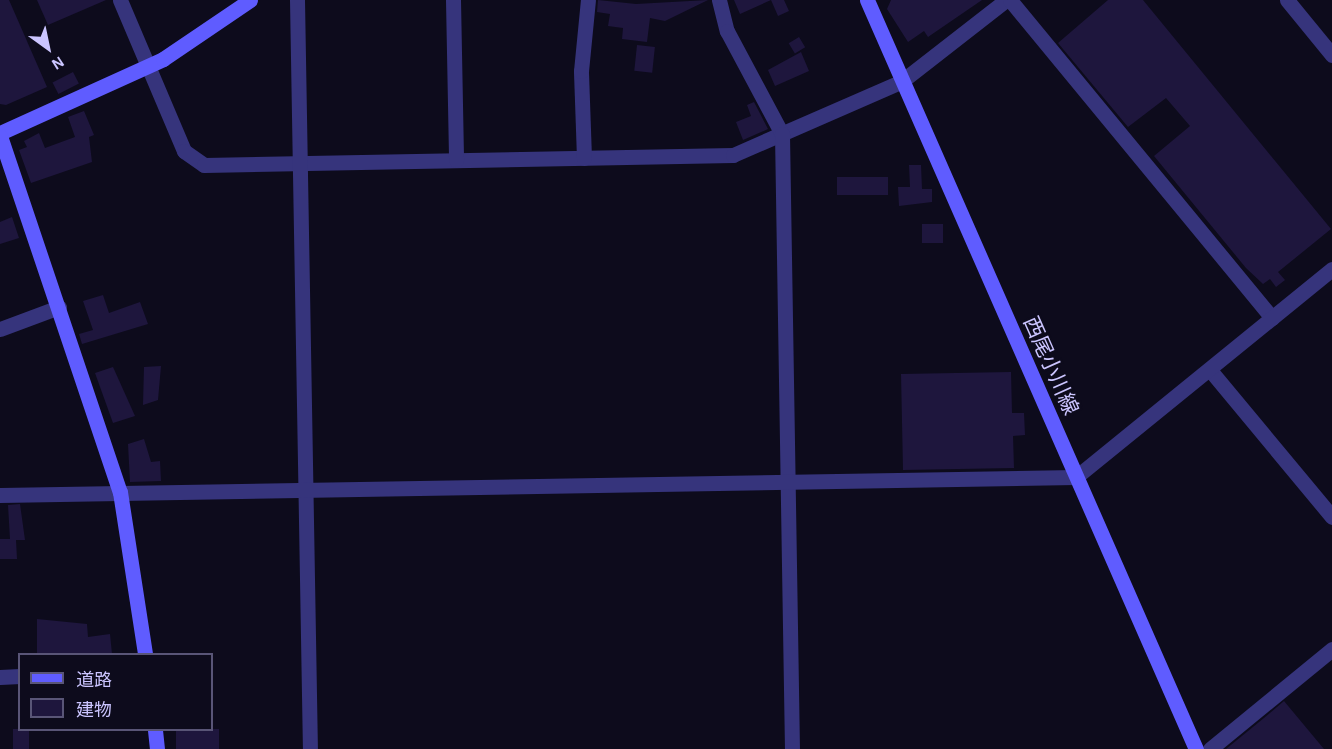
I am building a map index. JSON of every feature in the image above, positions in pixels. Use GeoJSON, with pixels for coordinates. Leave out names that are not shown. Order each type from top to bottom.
{"type":"FeatureCollection","features":[{"type":"Feature","properties":{"kind":"street"},"geometry":{"type":"LineString","coordinates":[[120,0],[184,151],[196,164],[723,157],[782,134],[902,81],[1008,0],[1272,318]]}},
{"type":"Feature","properties":{"kind":"street"},"geometry":{"type":"LineString","coordinates":[[145,653],[120,492],[0,135],[148,66],[198,39],[250,0]]}},
{"type":"Feature","properties":{"kind":"street"},"geometry":{"type":"LineString","coordinates":[[297,0],[310,749]]}},
{"type":"Feature","properties":{"kind":"street"},"geometry":{"type":"LineString","coordinates":[[453,0],[456,160]]}},
{"type":"Feature","properties":{"kind":"street"},"geometry":{"type":"LineString","coordinates":[[584,158],[581,71],[588,0]]}},
{"type":"Feature","properties":{"kind":"street"},"geometry":{"type":"LineString","coordinates":[[719,0],[727,31],[782,134],[792,749]]}},
{"type":"Feature","properties":{"kind":"street","name":"西尾小川線"},"geometry":{"type":"LineString","coordinates":[[867,0],[1196,749]]}},
{"type":"Feature","properties":{"kind":"street"},"geometry":{"type":"LineString","coordinates":[[1287,0],[1332,55]]}},
{"type":"Feature","properties":{"kind":"street"},"geometry":{"type":"LineString","coordinates":[[0,495],[306,488],[789,483],[1076,477],[1332,269]]}},
{"type":"Feature","properties":{"kind":"street"},"geometry":{"type":"LineString","coordinates":[[0,329],[59,308]]}},
{"type":"Feature","properties":{"kind":"street"},"geometry":{"type":"LineString","coordinates":[[1210,369],[1332,517]]}},
{"type":"Feature","properties":{"kind":"street"},"geometry":{"type":"LineString","coordinates":[[1210,749],[1332,649]]}},
{"type":"Feature","properties":{"kind":"street"},"geometry":{"type":"LineString","coordinates":[[0,677],[18,676]]}},
{"type":"Feature","properties":{"kind":"street"},"geometry":{"type":"LineString","coordinates":[[155,731],[157,749]]}},
{"type":"Feature","properties":{"kind":"building"},"geometry":{"type":"Polygon","coordinates":[[[0,0],[9,0],[47,87],[6,105],[0,104],[0,0]]]}},
{"type":"Feature","properties":{"kind":"building"},"geometry":{"type":"Polygon","coordinates":[[[37,0],[106,0],[48,25],[37,0]]]}},
{"type":"Feature","properties":{"kind":"building"},"geometry":{"type":"Polygon","coordinates":[[[598,0],[636,4],[708,0],[665,21],[650,18],[647,42],[622,39],[623,28],[608,26],[610,14],[597,12],[598,0]]]}},
{"type":"Feature","properties":{"kind":"building"},"geometry":{"type":"Polygon","coordinates":[[[734,0],[771,0],[740,14],[734,0]]]}},
{"type":"Feature","properties":{"kind":"building"},"geometry":{"type":"Polygon","coordinates":[[[771,0],[784,0],[789,11],[778,16],[771,0]]]}},
{"type":"Feature","properties":{"kind":"building"},"geometry":{"type":"Polygon","coordinates":[[[891,0],[982,0],[928,37],[924,31],[908,42],[887,9],[891,0]]]}},
{"type":"Feature","properties":{"kind":"building"},"geometry":{"type":"Polygon","coordinates":[[[1108,0],[1143,0],[1331,229],[1278,272],[1285,280],[1276,287],[1270,279],[1263,284],[1246,268],[1154,156],[1190,126],[1166,98],[1128,127],[1058,43],[1108,0]]]}},
{"type":"Feature","properties":{"kind":"building"},"geometry":{"type":"Polygon","coordinates":[[[799,37],[805,47],[795,53],[789,43],[799,37]]]}},
{"type":"Feature","properties":{"kind":"building"},"geometry":{"type":"Polygon","coordinates":[[[637,45],[655,47],[652,73],[634,71],[637,45]]]}},
{"type":"Feature","properties":{"kind":"building"},"geometry":{"type":"Polygon","coordinates":[[[801,52],[809,71],[775,86],[768,70],[801,52]]]}},
{"type":"Feature","properties":{"kind":"building"},"geometry":{"type":"Polygon","coordinates":[[[73,72],[79,84],[58,94],[53,82],[73,72]]]}},
{"type":"Feature","properties":{"kind":"building"},"geometry":{"type":"Polygon","coordinates":[[[754,102],[768,129],[743,140],[736,122],[751,116],[747,105],[754,102]]]}},
{"type":"Feature","properties":{"kind":"building"},"geometry":{"type":"Polygon","coordinates":[[[84,111],[94,135],[89,137],[92,162],[31,183],[19,150],[27,147],[24,141],[39,133],[45,148],[75,137],[68,117],[84,111]]]}},
{"type":"Feature","properties":{"kind":"building"},"geometry":{"type":"Polygon","coordinates":[[[909,165],[921,165],[922,189],[932,189],[932,202],[899,206],[898,187],[910,187],[909,165]]]}},
{"type":"Feature","properties":{"kind":"building"},"geometry":{"type":"Polygon","coordinates":[[[837,177],[888,177],[888,195],[837,195],[837,177]]]}},
{"type":"Feature","properties":{"kind":"building"},"geometry":{"type":"Polygon","coordinates":[[[12,217],[19,238],[0,244],[0,222],[12,217]]]}},
{"type":"Feature","properties":{"kind":"building"},"geometry":{"type":"Polygon","coordinates":[[[922,224],[943,224],[943,243],[922,243],[922,224]]]}},
{"type":"Feature","properties":{"kind":"building"},"geometry":{"type":"Polygon","coordinates":[[[103,295],[109,313],[140,302],[148,324],[82,344],[79,334],[93,330],[83,301],[103,295]]]}},
{"type":"Feature","properties":{"kind":"building"},"geometry":{"type":"Polygon","coordinates":[[[161,366],[158,400],[143,405],[144,367],[161,366]]]}},
{"type":"Feature","properties":{"kind":"building"},"geometry":{"type":"Polygon","coordinates":[[[113,367],[135,416],[113,423],[95,373],[113,367]]]}},
{"type":"Feature","properties":{"kind":"building"},"geometry":{"type":"Polygon","coordinates":[[[1011,372],[1012,413],[1024,413],[1025,435],[1013,436],[1014,468],[903,470],[901,374],[1011,372]]]}},
{"type":"Feature","properties":{"kind":"building"},"geometry":{"type":"Polygon","coordinates":[[[144,439],[151,462],[160,461],[161,481],[130,482],[128,444],[144,439]]]}},
{"type":"Feature","properties":{"kind":"building"},"geometry":{"type":"Polygon","coordinates":[[[20,504],[25,540],[16,540],[17,559],[0,559],[0,539],[10,539],[8,505],[20,504]]]}},
{"type":"Feature","properties":{"kind":"building"},"geometry":{"type":"Polygon","coordinates":[[[37,619],[87,624],[88,637],[110,634],[112,653],[37,653],[37,619]]]}},
{"type":"Feature","properties":{"kind":"building"},"geometry":{"type":"Polygon","coordinates":[[[1284,701],[1324,749],[1226,749],[1264,718],[1284,701]]]}},
{"type":"Feature","properties":{"kind":"building"},"geometry":{"type":"Polygon","coordinates":[[[13,729],[29,731],[29,749],[13,749],[13,729]]]}},
{"type":"Feature","properties":{"kind":"building"},"geometry":{"type":"Polygon","coordinates":[[[213,729],[219,729],[219,749],[176,749],[176,731],[213,731],[213,729]]]}}]}
